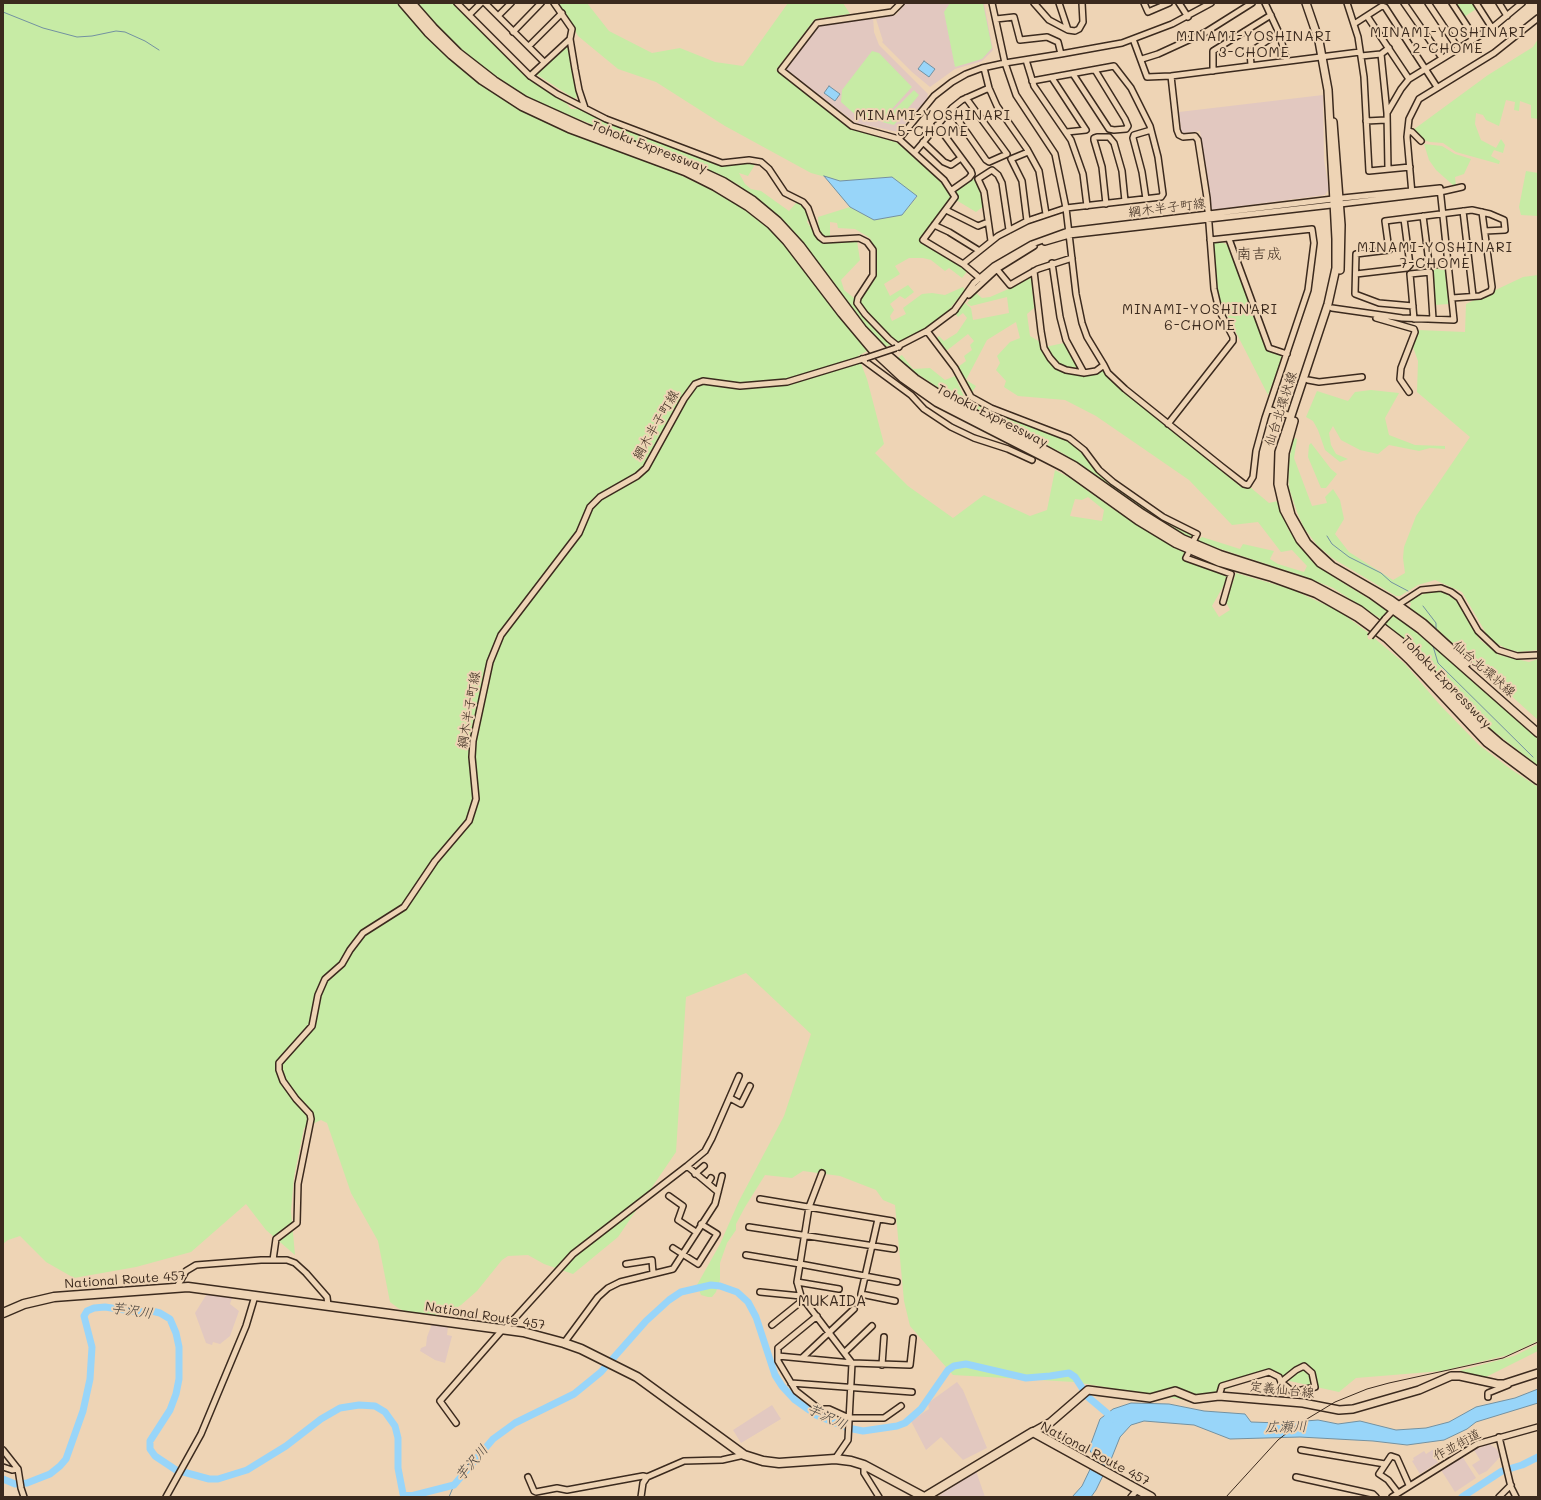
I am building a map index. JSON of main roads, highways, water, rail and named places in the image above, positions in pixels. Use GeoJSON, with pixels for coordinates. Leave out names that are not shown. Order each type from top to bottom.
{"type":"FeatureCollection","features":[{"type":"Feature","properties":{"kind":"highway","name":"Tohoku Expressway"},"geometry":{"type":"LineString","coordinates":[[403,3],[428,32],[452,55],[482,80],[522,106],[569,128],[685,171],[715,186],[748,206],[771,224],[787,240],[842,313],[873,350],[903,378],[937,402],[1064,467],[1138,520],[1176,543],[1220,562],[1272,577],[1316,593],[1358,617],[1387,638],[1409,658],[1486,742],[1538,780]]}},
{"type":"Feature","properties":{"kind":"highway","name":"Tohoku Expressway"},"geometry":{"type":"LineString","coordinates":[[411,3],[458,53],[494,81],[525,101],[587,129],[653,152],[702,172],[723,182],[753,201],[777,221],[800,246],[847,310],[875,343],[915,378],[952,403],[1068,462],[1142,514],[1182,539],[1220,555],[1310,584],[1359,610],[1402,643],[1484,731],[1538,772]]}},
{"type":"Feature","properties":{"kind":"highway","name":"National Route 457"},"geometry":{"type":"LineString","coordinates":[[3,1313],[24,1304],[54,1297],[177,1287],[218,1290],[504,1329],[564,1342],[596,1355],[637,1377],[744,1455],[762,1461],[779,1463],[835,1459],[864,1465],[924,1497],[1033,1432],[1151,1497]]}},
{"type":"Feature","properties":{"kind":"main road","name":"仙台北環状線"},"geometry":{"type":"LineString","coordinates":[[1306,3],[1325,56]]}},
{"type":"Feature","properties":{"kind":"main road","name":"仙台北環状線"},"geometry":{"type":"LineString","coordinates":[[1311,3],[1332,90],[1341,257],[1332,308],[1287,442],[1283,464],[1285,494],[1291,516],[1307,543],[1321,557],[1332,566],[1396,607],[1422,627],[1538,727]]}},
{"type":"Feature","properties":{"kind":"main road","name":"仙台北環状線"},"geometry":{"type":"LineString","coordinates":[[1337,202],[1336,263],[1332,291],[1279,452],[1278,476],[1281,502],[1291,526],[1304,546],[1320,563],[1396,607]]}},
{"type":"Feature","properties":{"kind":"main road","name":"仙台北環状線"},"geometry":{"type":"LineString","coordinates":[[1443,645],[1538,733]]}},
{"type":"Feature","properties":{"kind":"main road","name":"定義仙台線"},"geometry":{"type":"LineString","coordinates":[[1033,1432],[1051,1422],[1088,1390],[1150,1398],[1174,1391],[1195,1399],[1220,1396],[1303,1403],[1340,1410],[1353,1409],[1419,1390],[1451,1376],[1460,1376],[1497,1384],[1504,1384],[1538,1373]]}},
{"type":"Feature","properties":{"kind":"water"},"geometry":{"type":"Polygon","coordinates":[[[924,61],[935,69],[929,77],[918,69],[924,61]]]}},
{"type":"Feature","properties":{"kind":"water"},"geometry":{"type":"Polygon","coordinates":[[[829,86],[840,94],[835,101],[824,93],[829,86]]]}},
{"type":"Feature","properties":{"kind":"water"},"geometry":{"type":"Polygon","coordinates":[[[824,176],[840,181],[892,177],[917,196],[902,215],[874,220],[850,207],[824,176]]]}},
{"type":"Feature","properties":{"kind":"water","name":"広瀬川"},"geometry":{"type":"Polygon","coordinates":[[[1538,1389],[1538,1403],[1476,1422],[1467,1429],[1444,1440],[1407,1445],[1373,1441],[1300,1437],[1230,1439],[1194,1425],[1144,1421],[1131,1425],[1120,1437],[1112,1457],[1091,1497],[1072,1497],[1082,1486],[1095,1459],[1089,1449],[1100,1419],[1113,1409],[1131,1403],[1169,1404],[1204,1411],[1245,1414],[1251,1422],[1280,1423],[1318,1420],[1338,1424],[1360,1421],[1396,1430],[1426,1428],[1449,1422],[1476,1407],[1515,1398],[1538,1389]]]}},
{"type":"Feature","properties":{"kind":"waterway"},"geometry":{"type":"LineString","coordinates":[[3,12],[43,28],[77,37],[92,36],[116,31],[125,32],[145,41],[159,50]]}},
{"type":"Feature","properties":{"kind":"waterway"},"geometry":{"type":"LineString","coordinates":[[1327,536],[1332,544],[1349,557],[1381,573],[1391,582],[1408,591]]}},
{"type":"Feature","properties":{"kind":"waterway"},"geometry":{"type":"LineString","coordinates":[[1423,606],[1436,623],[1436,631]]}},
{"type":"Feature","properties":{"kind":"waterway"},"geometry":{"type":"LineString","coordinates":[[1433,646],[1438,663],[1533,757]]}},
{"type":"Feature","properties":{"kind":"waterway","name":"芋沢川"},"geometry":{"type":"LineString","coordinates":[[3,1479],[15,1484],[27,1483],[50,1474],[66,1459],[83,1411],[90,1379],[92,1347],[84,1316],[87,1311],[94,1308],[105,1307],[138,1312],[152,1311],[160,1313],[170,1319],[176,1333],[179,1347],[179,1379],[176,1394],[170,1410],[150,1441],[150,1449],[155,1456],[176,1470],[209,1479],[218,1479],[247,1470],[286,1446],[321,1419],[340,1408],[359,1405],[375,1406],[385,1412],[395,1426],[398,1438],[398,1468],[403,1494],[411,1496],[454,1485],[493,1439],[515,1423],[574,1394],[601,1372],[646,1321],[669,1300],[681,1292],[711,1285],[720,1286],[737,1292],[748,1302],[756,1317],[775,1375],[782,1386],[795,1400],[816,1415],[848,1428],[863,1431],[897,1426],[905,1423],[921,1409],[948,1370],[954,1366],[966,1364],[1026,1378],[1069,1373],[1075,1377],[1088,1397],[1114,1419]]}},
{"type":"Feature","properties":{"kind":"waterway"},"geometry":{"type":"LineString","coordinates":[[1462,1497],[1502,1471],[1522,1465],[1538,1457]]}},
{"type":"Feature","properties":{"kind":"waterway"},"geometry":{"type":"LineString","coordinates":[[449,1497],[454,1485]]}},
{"type":"Feature","properties":{"kind":"railway"},"geometry":{"type":"LineString","coordinates":[[1226,1497],[1278,1440],[1297,1425],[1335,1402],[1367,1389],[1389,1383],[1503,1358],[1538,1342]]}},
{"type":"Feature","properties":{"kind":"district","name":"MINAMI-YOSHINARI 2-CHOME"},"geometry":{"type":"Point","coordinates":[1448,42]}},
{"type":"Feature","properties":{"kind":"district","name":"MINAMI-YOSHINARI 3-CHOME"},"geometry":{"type":"Point","coordinates":[1254,46]}},
{"type":"Feature","properties":{"kind":"district","name":"MINAMI-YOSHINARI 5-CHOME"},"geometry":{"type":"Point","coordinates":[933,124]}},
{"type":"Feature","properties":{"kind":"district","name":"南吉成"},"geometry":{"type":"Point","coordinates":[1259,254]}},
{"type":"Feature","properties":{"kind":"district","name":"MINAMI-YOSHINARI 7-CHOME"},"geometry":{"type":"Point","coordinates":[1435,256]}},
{"type":"Feature","properties":{"kind":"district","name":"MINAMI-YOSHINARI 6-CHOME"},"geometry":{"type":"Point","coordinates":[1200,318]}},
{"type":"Feature","properties":{"kind":"district","name":"MUKAIDA"},"geometry":{"type":"Point","coordinates":[832,1301]}}]}
